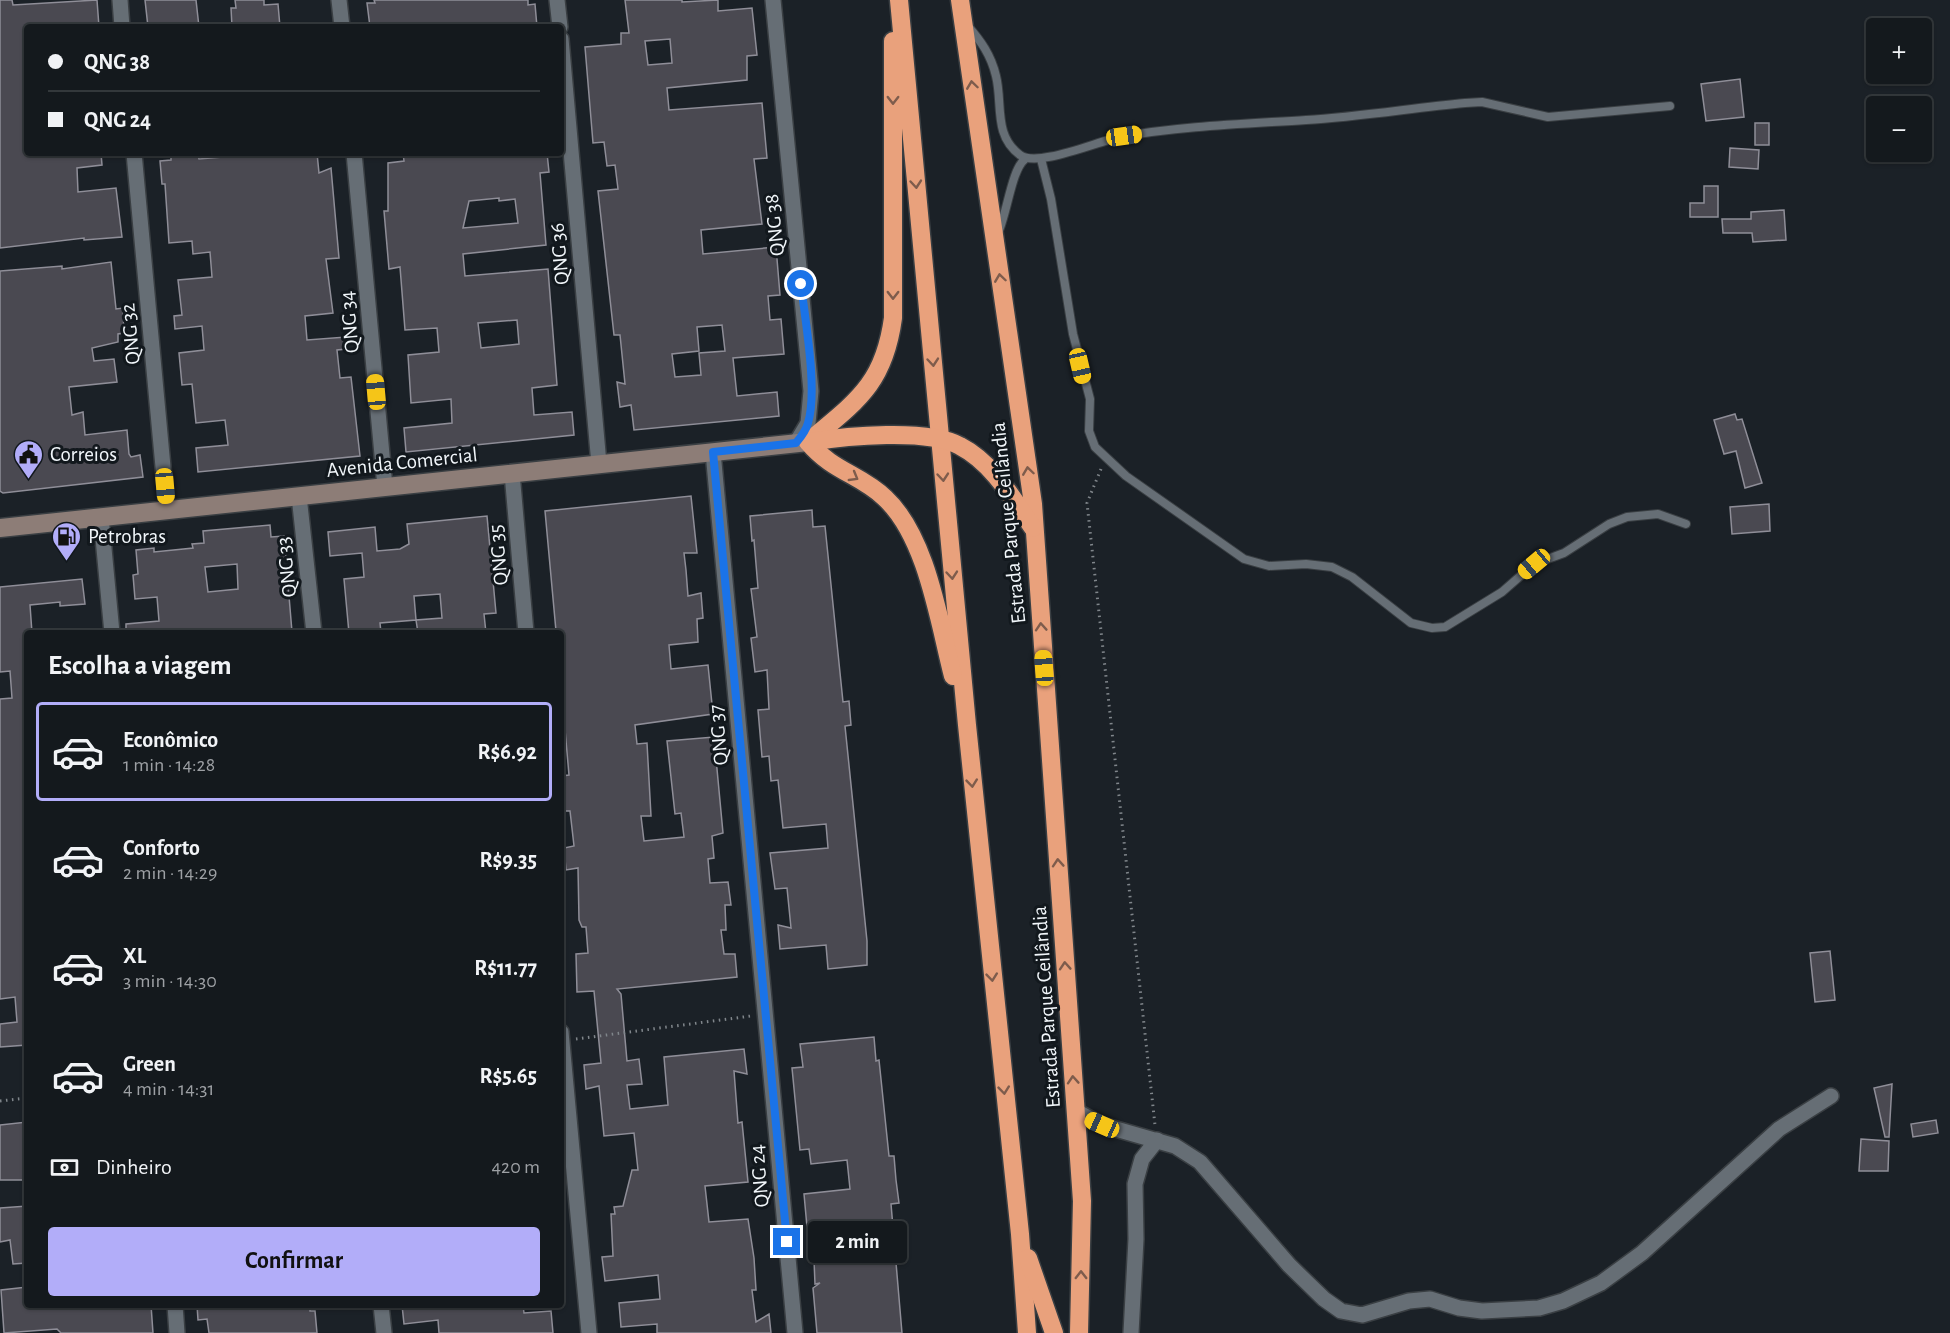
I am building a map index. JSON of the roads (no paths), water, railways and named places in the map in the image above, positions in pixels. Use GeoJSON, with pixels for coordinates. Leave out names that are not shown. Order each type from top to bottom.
{"type":"FeatureCollection","features":[{"type":"Feature","properties":{"kind":"highway"},"geometry":{"type":"LineString","coordinates":[[802,442],[848,408],[868,386],[881,369],[890,345],[893,318],[893,0]]}},
{"type":"Feature","properties":{"kind":"highway"},"geometry":{"type":"LineString","coordinates":[[899,0],[967,724],[1020,1234],[1027,1333]]}},
{"type":"Feature","properties":{"kind":"highway","name":"Estrada Parque Ceilândia"},"geometry":{"type":"LineString","coordinates":[[960,0],[1034,529],[1082,1202],[1079,1333]]}},
{"type":"Feature","properties":{"kind":"highway"},"geometry":{"type":"LineString","coordinates":[[802,442],[864,436],[940,438],[962,447],[980,460],[996,476],[1034,529]]}},
{"type":"Feature","properties":{"kind":"highway"},"geometry":{"type":"LineString","coordinates":[[802,442],[830,465],[885,498],[900,515],[914,538],[967,724]]}},
{"type":"Feature","properties":{"kind":"highway"},"geometry":{"type":"LineString","coordinates":[[1020,1234],[1054,1333]]}},
{"type":"Feature","properties":{"kind":"main road","name":"Avenida Comercial"},"geometry":{"type":"LineString","coordinates":[[0,528],[802,442]]}},
{"type":"Feature","properties":{"kind":"street"},"geometry":{"type":"LineString","coordinates":[[120,0],[122,24]]}},
{"type":"Feature","properties":{"kind":"street"},"geometry":{"type":"LineString","coordinates":[[339,0],[342,24]]}},
{"type":"Feature","properties":{"kind":"street"},"geometry":{"type":"LineString","coordinates":[[557,0],[560,24]]}},
{"type":"Feature","properties":{"kind":"street","name":"QNG 38"},"geometry":{"type":"LineString","coordinates":[[773,0],[811,391],[808,423],[802,442]]}},
{"type":"Feature","properties":{"kind":"street","name":"QNG 36"},"geometry":{"type":"LineString","coordinates":[[564,73],[599,464]]}},
{"type":"Feature","properties":{"kind":"street","name":"QNG 32"},"geometry":{"type":"LineString","coordinates":[[134,156],[168,510]]}},
{"type":"Feature","properties":{"kind":"street","name":"QNG 34"},"geometry":{"type":"LineString","coordinates":[[354,156],[385,487]]}},
{"type":"Feature","properties":{"kind":"street","name":"QNG 37"},"geometry":{"type":"LineString","coordinates":[[713,452],[765,1014]]}},
{"type":"Feature","properties":{"kind":"street","name":"QNG 35"},"geometry":{"type":"LineString","coordinates":[[512,473],[526,630]]}},
{"type":"Feature","properties":{"kind":"street","name":"QNG 33"},"geometry":{"type":"LineString","coordinates":[[299,496],[314,630]]}},
{"type":"Feature","properties":{"kind":"street"},"geometry":{"type":"LineString","coordinates":[[101,517],[112,630]]}},
{"type":"Feature","properties":{"kind":"street","name":"QNG 24"},"geometry":{"type":"LineString","coordinates":[[765,1014],[795,1333]]}},
{"type":"Feature","properties":{"kind":"street"},"geometry":{"type":"LineString","coordinates":[[564,1072],[589,1333]]}},
{"type":"Feature","properties":{"kind":"street"},"geometry":{"type":"LineString","coordinates":[[1076,1111],[1102,1125],[1175,1146],[1200,1162],[1289,1265],[1324,1299],[1341,1311],[1362,1315],[1409,1300],[1430,1299],[1459,1308],[1506,1311],[1539,1308],[1563,1301],[1601,1283],[1642,1253],[1779,1129],[1831,1096]]}},
{"type":"Feature","properties":{"kind":"street"},"geometry":{"type":"LineString","coordinates":[[1131,1333],[1136,1239],[1135,1184],[1142,1159],[1157,1140]]}},
{"type":"Feature","properties":{"kind":"street"},"geometry":{"type":"LineString","coordinates":[[175,1308],[177,1333]]}},
{"type":"Feature","properties":{"kind":"street"},"geometry":{"type":"LineString","coordinates":[[381,1308],[384,1333]]}},
{"type":"Feature","properties":{"kind":"lane"},"geometry":{"type":"LineString","coordinates":[[963,19],[985,46],[991,59],[1006,141],[1025,159],[1041,159],[1103,140],[1157,132],[1308,120],[1464,103],[1482,102],[1548,117],[1670,106]]}},
{"type":"Feature","properties":{"kind":"lane"},"geometry":{"type":"LineString","coordinates":[[994,239],[1004,220],[1017,170],[1025,159]]}},
{"type":"Feature","properties":{"kind":"lane"},"geometry":{"type":"LineString","coordinates":[[1041,159],[1051,199],[1071,324],[1090,399],[1090,436],[1105,459],[1157,499],[1244,559],[1269,566],[1306,564],[1332,567],[1352,577],[1411,623],[1432,628],[1452,625],[1502,592],[1534,564],[1564,553],[1609,524],[1628,518],[1658,514],[1686,524]]}},
{"type":"Feature","properties":{"kind":"place","name":"Correios"},"geometry":{"type":"Point","coordinates":[29,480]}},
{"type":"Feature","properties":{"kind":"place","name":"Petrobras"},"geometry":{"type":"Point","coordinates":[67,562]}}]}
